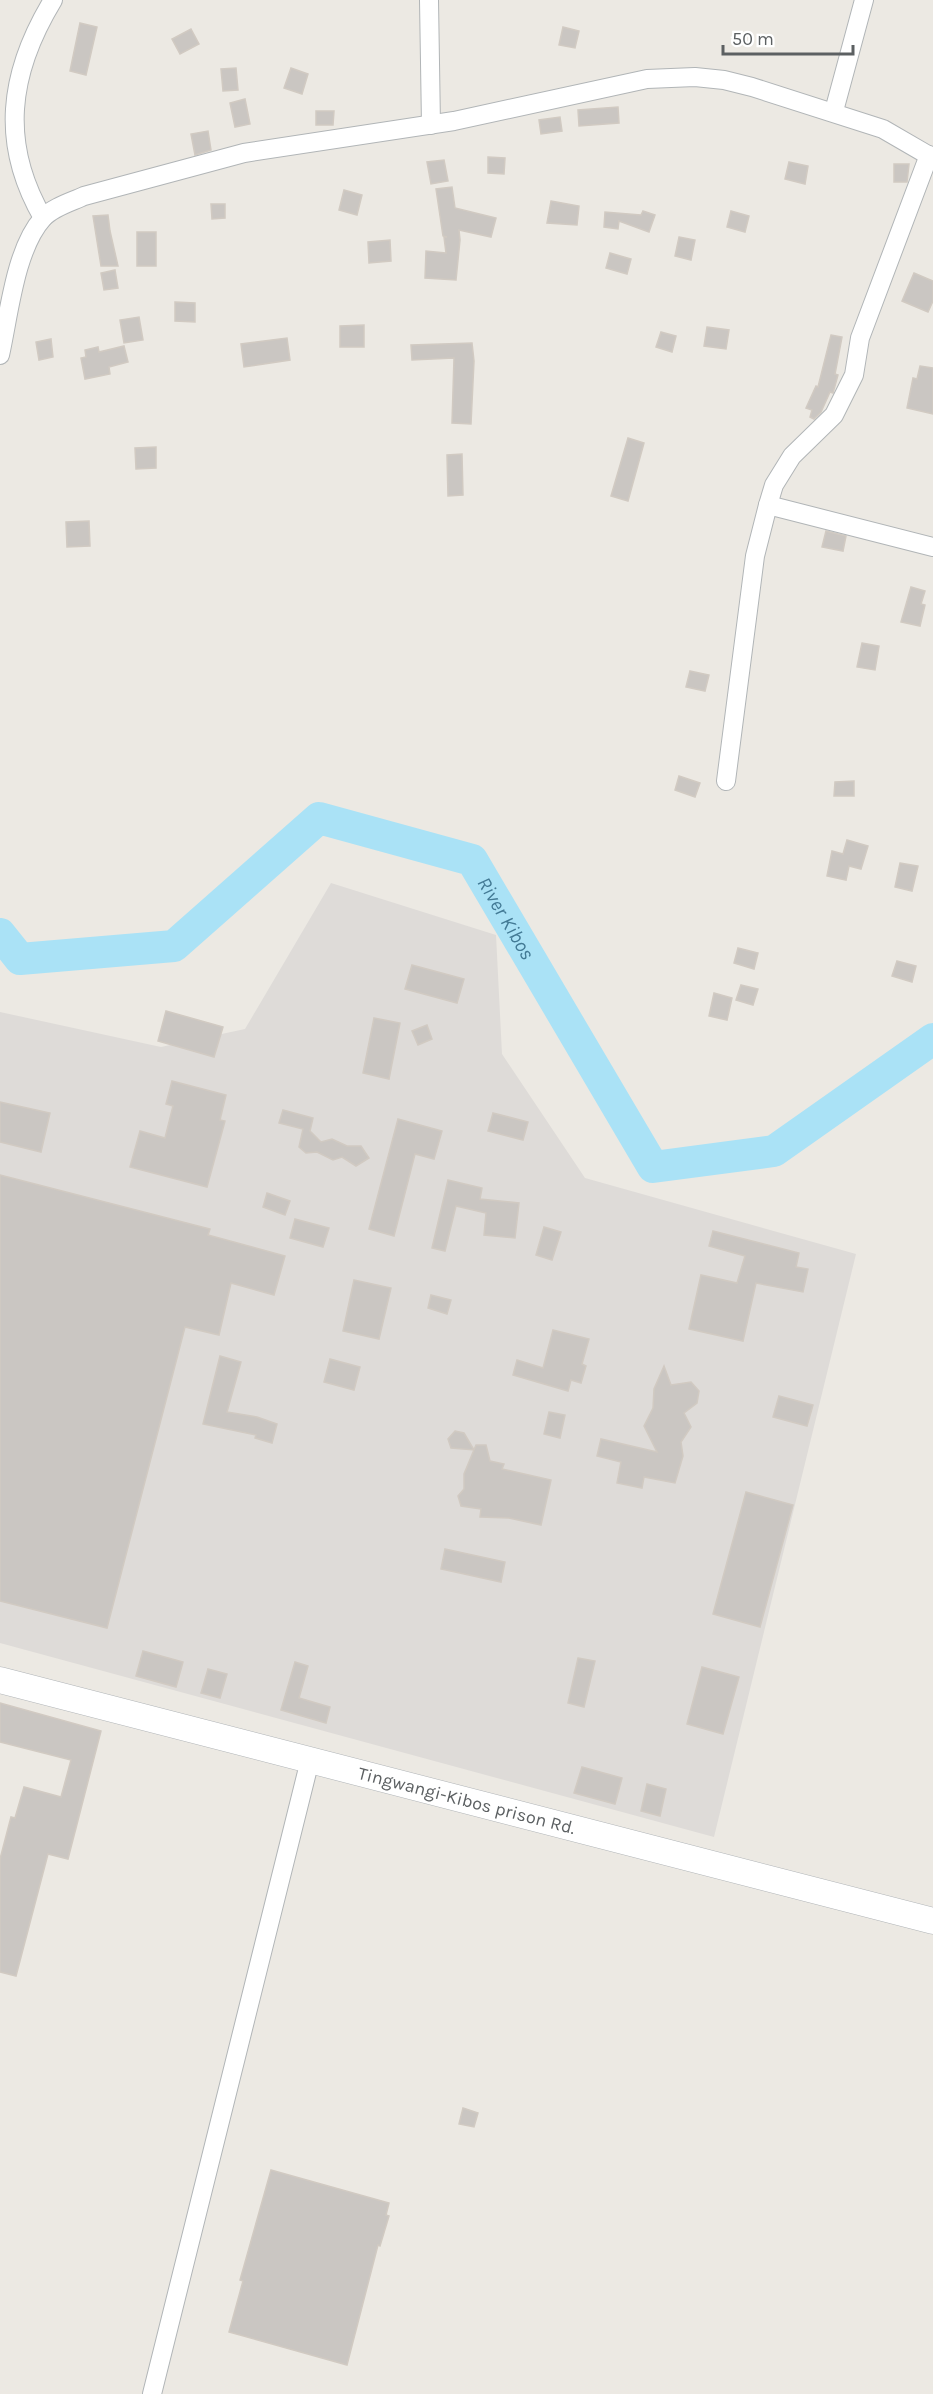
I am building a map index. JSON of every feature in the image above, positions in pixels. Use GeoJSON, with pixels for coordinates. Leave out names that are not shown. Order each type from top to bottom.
{"type":"FeatureCollection","features":[{"type":"Feature","properties":{"kind":"street"},"geometry":{"type":"LineString","coordinates":[[43,218],[11,175],[7,130],[10,104],[21,60],[53,0]]}},
{"type":"Feature","properties":{"kind":"street"},"geometry":{"type":"LineString","coordinates":[[429,0],[431,125]]}},
{"type":"Feature","properties":{"kind":"street"},"geometry":{"type":"LineString","coordinates":[[834,111],[864,0]]}},
{"type":"Feature","properties":{"kind":"street"},"geometry":{"type":"LineString","coordinates":[[0,355],[22,261],[28,244],[43,218],[60,206],[84,196],[244,153],[431,125],[647,79],[671,77],[724,80],[834,111],[883,129],[931,156],[860,338],[854,375],[834,415],[792,456],[774,485],[755,556],[726,781]]}},
{"type":"Feature","properties":{"kind":"street"},"geometry":{"type":"LineString","coordinates":[[768,505],[933,547]]}},
{"type":"Feature","properties":{"kind":"street","name":"Tingwangi-Kibos prison Rd."},"geometry":{"type":"LineString","coordinates":[[0,1680],[933,1921]]}},
{"type":"Feature","properties":{"kind":"street"},"geometry":{"type":"LineString","coordinates":[[152,2394],[310,1760]]}},
{"type":"Feature","properties":{"kind":"shaded area"},"geometry":{"type":"Polygon","coordinates":[[[331,883],[496,935],[502,1054],[585,1178],[856,1254],[714,1837],[0,1643],[0,1012],[161,1047],[245,1029],[331,883]]]}},
{"type":"Feature","properties":{"kind":"building"},"geometry":{"type":"Polygon","coordinates":[[[80,23],[97,27],[86,75],[70,71],[80,23]]]}},
{"type":"Feature","properties":{"kind":"building"},"geometry":{"type":"Polygon","coordinates":[[[563,27],[579,31],[575,48],[559,45],[563,27]]]}},
{"type":"Feature","properties":{"kind":"building"},"geometry":{"type":"Polygon","coordinates":[[[191,29],[199,44],[180,54],[172,39],[191,29]]]}},
{"type":"Feature","properties":{"kind":"building"},"geometry":{"type":"Polygon","coordinates":[[[236,68],[238,90],[223,91],[221,69],[236,68]]]}},
{"type":"Feature","properties":{"kind":"building"},"geometry":{"type":"Polygon","coordinates":[[[291,68],[308,74],[302,94],[284,88],[291,68]]]}},
{"type":"Feature","properties":{"kind":"building"},"geometry":{"type":"Polygon","coordinates":[[[245,99],[250,124],[235,127],[230,103],[245,99]]]}},
{"type":"Feature","properties":{"kind":"building"},"geometry":{"type":"Polygon","coordinates":[[[618,107],[619,123],[579,126],[578,110],[618,107]]]}},
{"type":"Feature","properties":{"kind":"building"},"geometry":{"type":"Polygon","coordinates":[[[316,111],[334,111],[333,125],[316,125],[316,111]]]}},
{"type":"Feature","properties":{"kind":"building"},"geometry":{"type":"Polygon","coordinates":[[[560,117],[562,131],[541,134],[539,120],[560,117]]]}},
{"type":"Feature","properties":{"kind":"building"},"geometry":{"type":"Polygon","coordinates":[[[208,131],[211,150],[195,155],[191,134],[208,131]]]}},
{"type":"Feature","properties":{"kind":"building"},"geometry":{"type":"Polygon","coordinates":[[[488,157],[505,158],[504,174],[488,173],[488,157]]]}},
{"type":"Feature","properties":{"kind":"building"},"geometry":{"type":"Polygon","coordinates":[[[444,160],[448,181],[431,184],[427,162],[444,160]]]}},
{"type":"Feature","properties":{"kind":"building"},"geometry":{"type":"Polygon","coordinates":[[[789,162],[808,166],[805,184],[785,179],[789,162]]]}},
{"type":"Feature","properties":{"kind":"building"},"geometry":{"type":"Polygon","coordinates":[[[894,164],[909,164],[907,182],[894,182],[894,164]]]}},
{"type":"Feature","properties":{"kind":"building"},"geometry":{"type":"Polygon","coordinates":[[[452,187],[455,208],[496,218],[491,237],[459,230],[456,280],[425,278],[426,251],[446,253],[444,237],[447,237],[443,236],[436,189],[452,187]]]}},
{"type":"Feature","properties":{"kind":"building"},"geometry":{"type":"Polygon","coordinates":[[[344,190],[362,195],[357,215],[339,210],[344,190]]]}},
{"type":"Feature","properties":{"kind":"building"},"geometry":{"type":"Polygon","coordinates":[[[551,201],[579,206],[577,225],[547,223],[551,201]]]}},
{"type":"Feature","properties":{"kind":"building"},"geometry":{"type":"Polygon","coordinates":[[[211,204],[225,204],[225,218],[212,219],[211,204]]]}},
{"type":"Feature","properties":{"kind":"building"},"geometry":{"type":"Polygon","coordinates":[[[643,211],[655,215],[649,232],[619,221],[618,229],[604,227],[605,212],[641,215],[643,211]]]}},
{"type":"Feature","properties":{"kind":"building"},"geometry":{"type":"Polygon","coordinates":[[[731,211],[749,216],[745,232],[727,227],[731,211]]]}},
{"type":"Feature","properties":{"kind":"building"},"geometry":{"type":"Polygon","coordinates":[[[108,215],[118,266],[101,266],[93,216],[108,215]]]}},
{"type":"Feature","properties":{"kind":"building"},"geometry":{"type":"Polygon","coordinates":[[[137,232],[156,232],[156,266],[137,266],[137,232]]]}},
{"type":"Feature","properties":{"kind":"building"},"geometry":{"type":"Polygon","coordinates":[[[679,237],[695,240],[691,260],[675,256],[679,237]]]}},
{"type":"Feature","properties":{"kind":"building"},"geometry":{"type":"Polygon","coordinates":[[[390,240],[391,261],[369,263],[368,242],[390,240]]]}},
{"type":"Feature","properties":{"kind":"building"},"geometry":{"type":"Polygon","coordinates":[[[610,253],[631,259],[627,274],[606,268],[610,253]]]}},
{"type":"Feature","properties":{"kind":"building"},"geometry":{"type":"Polygon","coordinates":[[[115,270],[118,288],[104,290],[101,273],[115,270]]]}},
{"type":"Feature","properties":{"kind":"building"},"geometry":{"type":"Polygon","coordinates":[[[914,273],[933,281],[933,301],[928,312],[902,301],[914,273]]]}},
{"type":"Feature","properties":{"kind":"building"},"geometry":{"type":"Polygon","coordinates":[[[175,302],[195,303],[195,322],[175,321],[175,302]]]}},
{"type":"Feature","properties":{"kind":"building"},"geometry":{"type":"Polygon","coordinates":[[[139,317],[143,340],[124,343],[120,320],[139,317]]]}},
{"type":"Feature","properties":{"kind":"building"},"geometry":{"type":"Polygon","coordinates":[[[364,325],[364,347],[340,347],[340,326],[364,325]]]}},
{"type":"Feature","properties":{"kind":"building"},"geometry":{"type":"Polygon","coordinates":[[[707,327],[729,330],[726,349],[704,346],[707,327]]]}},
{"type":"Feature","properties":{"kind":"building"},"geometry":{"type":"Polygon","coordinates":[[[661,332],[676,336],[672,352],[656,347],[661,332]]]}},
{"type":"Feature","properties":{"kind":"building"},"geometry":{"type":"Polygon","coordinates":[[[831,335],[842,337],[835,374],[838,375],[833,393],[830,392],[821,412],[814,419],[810,417],[812,410],[806,408],[816,386],[818,387],[831,335]]]}},
{"type":"Feature","properties":{"kind":"building"},"geometry":{"type":"Polygon","coordinates":[[[287,338],[290,360],[244,367],[241,344],[287,338]]]}},
{"type":"Feature","properties":{"kind":"building"},"geometry":{"type":"Polygon","coordinates":[[[51,339],[53,357],[39,360],[36,342],[51,339]]]}},
{"type":"Feature","properties":{"kind":"building"},"geometry":{"type":"Polygon","coordinates":[[[472,343],[474,361],[471,424],[452,423],[454,358],[412,360],[411,345],[472,343]]]}},
{"type":"Feature","properties":{"kind":"building"},"geometry":{"type":"Polygon","coordinates":[[[124,346],[128,362],[109,367],[110,374],[85,379],[81,358],[86,357],[85,350],[98,347],[99,352],[124,346]]]}},
{"type":"Feature","properties":{"kind":"building"},"geometry":{"type":"Polygon","coordinates":[[[920,366],[933,368],[933,414],[907,408],[913,378],[917,379],[920,366]]]}},
{"type":"Feature","properties":{"kind":"building"},"geometry":{"type":"Polygon","coordinates":[[[628,438],[644,443],[628,501],[611,496],[628,438]]]}},
{"type":"Feature","properties":{"kind":"building"},"geometry":{"type":"Polygon","coordinates":[[[156,447],[156,468],[136,469],[135,448],[156,447]]]}},
{"type":"Feature","properties":{"kind":"building"},"geometry":{"type":"Polygon","coordinates":[[[462,454],[463,495],[448,496],[447,455],[462,454]]]}},
{"type":"Feature","properties":{"kind":"building"},"geometry":{"type":"Polygon","coordinates":[[[89,521],[90,546],[67,547],[66,522],[89,521]]]}},
{"type":"Feature","properties":{"kind":"building"},"geometry":{"type":"Polygon","coordinates":[[[826,531],[846,536],[843,551],[822,547],[826,531]]]}},
{"type":"Feature","properties":{"kind":"building"},"geometry":{"type":"Polygon","coordinates":[[[911,587],[925,591],[921,604],[925,605],[920,626],[901,622],[911,587]]]}},
{"type":"Feature","properties":{"kind":"building"},"geometry":{"type":"Polygon","coordinates":[[[862,643],[879,646],[875,670],[857,667],[862,643]]]}},
{"type":"Feature","properties":{"kind":"building"},"geometry":{"type":"Polygon","coordinates":[[[690,671],[709,675],[705,691],[686,687],[690,671]]]}},
{"type":"Feature","properties":{"kind":"building"},"geometry":{"type":"Polygon","coordinates":[[[679,776],[700,783],[695,797],[675,790],[679,776]]]}},
{"type":"Feature","properties":{"kind":"building"},"geometry":{"type":"Polygon","coordinates":[[[854,781],[854,796],[834,796],[835,782],[854,781]]]}},
{"type":"Feature","properties":{"kind":"building"},"geometry":{"type":"Polygon","coordinates":[[[847,840],[868,846],[861,869],[849,866],[846,880],[827,876],[832,851],[843,854],[847,840]]]}},
{"type":"Feature","properties":{"kind":"building"},"geometry":{"type":"Polygon","coordinates":[[[900,863],[918,866],[912,891],[895,887],[900,863]]]}},
{"type":"Feature","properties":{"kind":"building"},"geometry":{"type":"Polygon","coordinates":[[[738,948],[758,953],[754,969],[734,963],[738,948]]]}},
{"type":"Feature","properties":{"kind":"building"},"geometry":{"type":"Polygon","coordinates":[[[897,961],[916,966],[912,982],[892,976],[897,961]]]}},
{"type":"Feature","properties":{"kind":"building"},"geometry":{"type":"Polygon","coordinates":[[[412,965],[464,979],[457,1003],[405,989],[412,965]]]}},
{"type":"Feature","properties":{"kind":"building"},"geometry":{"type":"Polygon","coordinates":[[[741,985],[758,989],[753,1005],[736,1000],[741,985]]]}},
{"type":"Feature","properties":{"kind":"building"},"geometry":{"type":"Polygon","coordinates":[[[714,993],[732,998],[727,1020],[709,1016],[714,993]]]}},
{"type":"Feature","properties":{"kind":"building"},"geometry":{"type":"Polygon","coordinates":[[[166,1011],[223,1027],[214,1057],[158,1041],[166,1011]]]}},
{"type":"Feature","properties":{"kind":"building"},"geometry":{"type":"Polygon","coordinates":[[[374,1018],[400,1023],[389,1079],[363,1073],[374,1018]]]}},
{"type":"Feature","properties":{"kind":"building"},"geometry":{"type":"Polygon","coordinates":[[[427,1025],[432,1039],[418,1045],[412,1031],[427,1025]]]}},
{"type":"Feature","properties":{"kind":"building"},"geometry":{"type":"Polygon","coordinates":[[[172,1081],[226,1095],[220,1120],[225,1121],[207,1187],[130,1167],[140,1131],[165,1138],[173,1106],[166,1104],[172,1081]]]}},
{"type":"Feature","properties":{"kind":"building"},"geometry":{"type":"Polygon","coordinates":[[[0,1102],[50,1113],[41,1152],[0,1142],[0,1102]]]}},
{"type":"Feature","properties":{"kind":"building"},"geometry":{"type":"Polygon","coordinates":[[[283,1110],[313,1118],[310,1131],[321,1142],[332,1139],[347,1146],[361,1146],[369,1158],[356,1166],[342,1157],[333,1160],[317,1152],[306,1153],[299,1147],[303,1129],[279,1123],[283,1110]]]}},
{"type":"Feature","properties":{"kind":"building"},"geometry":{"type":"Polygon","coordinates":[[[493,1113],[528,1122],[523,1140],[488,1131],[493,1113]]]}},
{"type":"Feature","properties":{"kind":"building"},"geometry":{"type":"Polygon","coordinates":[[[398,1119],[442,1131],[434,1159],[415,1154],[394,1236],[369,1229],[398,1119]]]}},
{"type":"Feature","properties":{"kind":"building"},"geometry":{"type":"Polygon","coordinates":[[[0,1175],[210,1229],[208,1235],[285,1256],[274,1295],[231,1283],[219,1335],[185,1327],[107,1628],[0,1601],[0,1175]]]}},
{"type":"Feature","properties":{"kind":"building"},"geometry":{"type":"Polygon","coordinates":[[[448,1180],[482,1188],[480,1199],[519,1203],[515,1238],[484,1235],[486,1213],[456,1206],[445,1251],[432,1248],[448,1180]]]}},
{"type":"Feature","properties":{"kind":"building"},"geometry":{"type":"Polygon","coordinates":[[[267,1193],[290,1201],[285,1215],[263,1207],[267,1193]]]}},
{"type":"Feature","properties":{"kind":"building"},"geometry":{"type":"Polygon","coordinates":[[[295,1219],[329,1228],[323,1247],[290,1238],[295,1219]]]}},
{"type":"Feature","properties":{"kind":"building"},"geometry":{"type":"Polygon","coordinates":[[[544,1227],[561,1232],[552,1260],[536,1255],[544,1227]]]}},
{"type":"Feature","properties":{"kind":"building"},"geometry":{"type":"Polygon","coordinates":[[[713,1231],[799,1253],[796,1267],[808,1269],[803,1292],[756,1283],[743,1341],[689,1329],[701,1275],[737,1283],[745,1256],[709,1246],[713,1231]]]}},
{"type":"Feature","properties":{"kind":"building"},"geometry":{"type":"Polygon","coordinates":[[[354,1280],[391,1288],[379,1339],[343,1331],[354,1280]]]}},
{"type":"Feature","properties":{"kind":"building"},"geometry":{"type":"Polygon","coordinates":[[[431,1295],[451,1300],[447,1314],[428,1308],[431,1295]]]}},
{"type":"Feature","properties":{"kind":"building"},"geometry":{"type":"Polygon","coordinates":[[[553,1330],[589,1339],[582,1364],[586,1366],[581,1383],[571,1380],[568,1391],[513,1375],[517,1360],[543,1368],[553,1330]]]}},
{"type":"Feature","properties":{"kind":"building"},"geometry":{"type":"Polygon","coordinates":[[[220,1356],[241,1362],[227,1412],[257,1417],[277,1424],[272,1443],[255,1438],[256,1435],[203,1424],[220,1356]]]}},
{"type":"Feature","properties":{"kind":"building"},"geometry":{"type":"Polygon","coordinates":[[[330,1359],[360,1367],[354,1390],[324,1382],[330,1359]]]}},
{"type":"Feature","properties":{"kind":"building"},"geometry":{"type":"Polygon","coordinates":[[[664,1366],[671,1385],[691,1382],[699,1391],[697,1403],[684,1413],[691,1427],[681,1442],[683,1456],[675,1483],[644,1477],[642,1488],[617,1483],[621,1462],[597,1456],[601,1439],[657,1452],[644,1426],[653,1408],[654,1389],[664,1366]]]}},
{"type":"Feature","properties":{"kind":"building"},"geometry":{"type":"Polygon","coordinates":[[[779,1396],[813,1405],[807,1426],[773,1417],[779,1396]]]}},
{"type":"Feature","properties":{"kind":"building"},"geometry":{"type":"Polygon","coordinates":[[[549,1412],[565,1415],[560,1438],[544,1434],[549,1412]]]}},
{"type":"Feature","properties":{"kind":"building"},"geometry":{"type":"Polygon","coordinates":[[[455,1431],[464,1433],[474,1450],[451,1448],[448,1439],[455,1431]]]}},
{"type":"Feature","properties":{"kind":"building"},"geometry":{"type":"Polygon","coordinates":[[[476,1445],[486,1445],[490,1461],[504,1464],[502,1469],[551,1480],[541,1525],[509,1518],[480,1517],[481,1509],[461,1506],[458,1496],[464,1489],[464,1474],[476,1445]]]}},
{"type":"Feature","properties":{"kind":"building"},"geometry":{"type":"Polygon","coordinates":[[[746,1492],[793,1505],[760,1627],[713,1614],[746,1492]]]}},
{"type":"Feature","properties":{"kind":"building"},"geometry":{"type":"Polygon","coordinates":[[[445,1549],[505,1562],[501,1582],[441,1569],[445,1549]]]}},
{"type":"Feature","properties":{"kind":"building"},"geometry":{"type":"Polygon","coordinates":[[[143,1651],[183,1662],[176,1687],[136,1676],[143,1651]]]}},
{"type":"Feature","properties":{"kind":"building"},"geometry":{"type":"Polygon","coordinates":[[[578,1658],[595,1661],[584,1707],[568,1703],[578,1658]]]}},
{"type":"Feature","properties":{"kind":"building"},"geometry":{"type":"Polygon","coordinates":[[[295,1662],[308,1666],[299,1698],[330,1707],[326,1723],[281,1710],[295,1662]]]}},
{"type":"Feature","properties":{"kind":"building"},"geometry":{"type":"Polygon","coordinates":[[[702,1667],[739,1677],[723,1734],[687,1724],[702,1667]]]}},
{"type":"Feature","properties":{"kind":"building"},"geometry":{"type":"Polygon","coordinates":[[[208,1669],[227,1674],[220,1698],[201,1693],[208,1669]]]}},
{"type":"Feature","properties":{"kind":"building"},"geometry":{"type":"Polygon","coordinates":[[[0,1703],[101,1731],[68,1859],[48,1854],[16,1976],[0,1972],[0,1859],[11,1817],[15,1818],[24,1787],[61,1797],[71,1760],[0,1742],[0,1703]]]}},
{"type":"Feature","properties":{"kind":"building"},"geometry":{"type":"Polygon","coordinates":[[[582,1767],[622,1778],[615,1804],[574,1793],[582,1767]]]}},
{"type":"Feature","properties":{"kind":"building"},"geometry":{"type":"Polygon","coordinates":[[[647,1784],[666,1789],[660,1816],[641,1811],[647,1784]]]}},
{"type":"Feature","properties":{"kind":"building"},"geometry":{"type":"Polygon","coordinates":[[[463,2108],[478,2113],[474,2127],[459,2124],[463,2108]]]}},
{"type":"Feature","properties":{"kind":"building"},"geometry":{"type":"Polygon","coordinates":[[[271,2170],[389,2203],[386,2215],[389,2216],[380,2246],[378,2245],[347,2365],[229,2332],[243,2281],[240,2280],[271,2170]]]}},
{"type":"Feature","properties":{"kind":"waterway","name":"River Kibos"},"geometry":{"type":"LineString","coordinates":[[0,934],[20,959],[174,946],[319,818],[472,860],[653,1167],[774,1151],[933,1039]]}}]}
